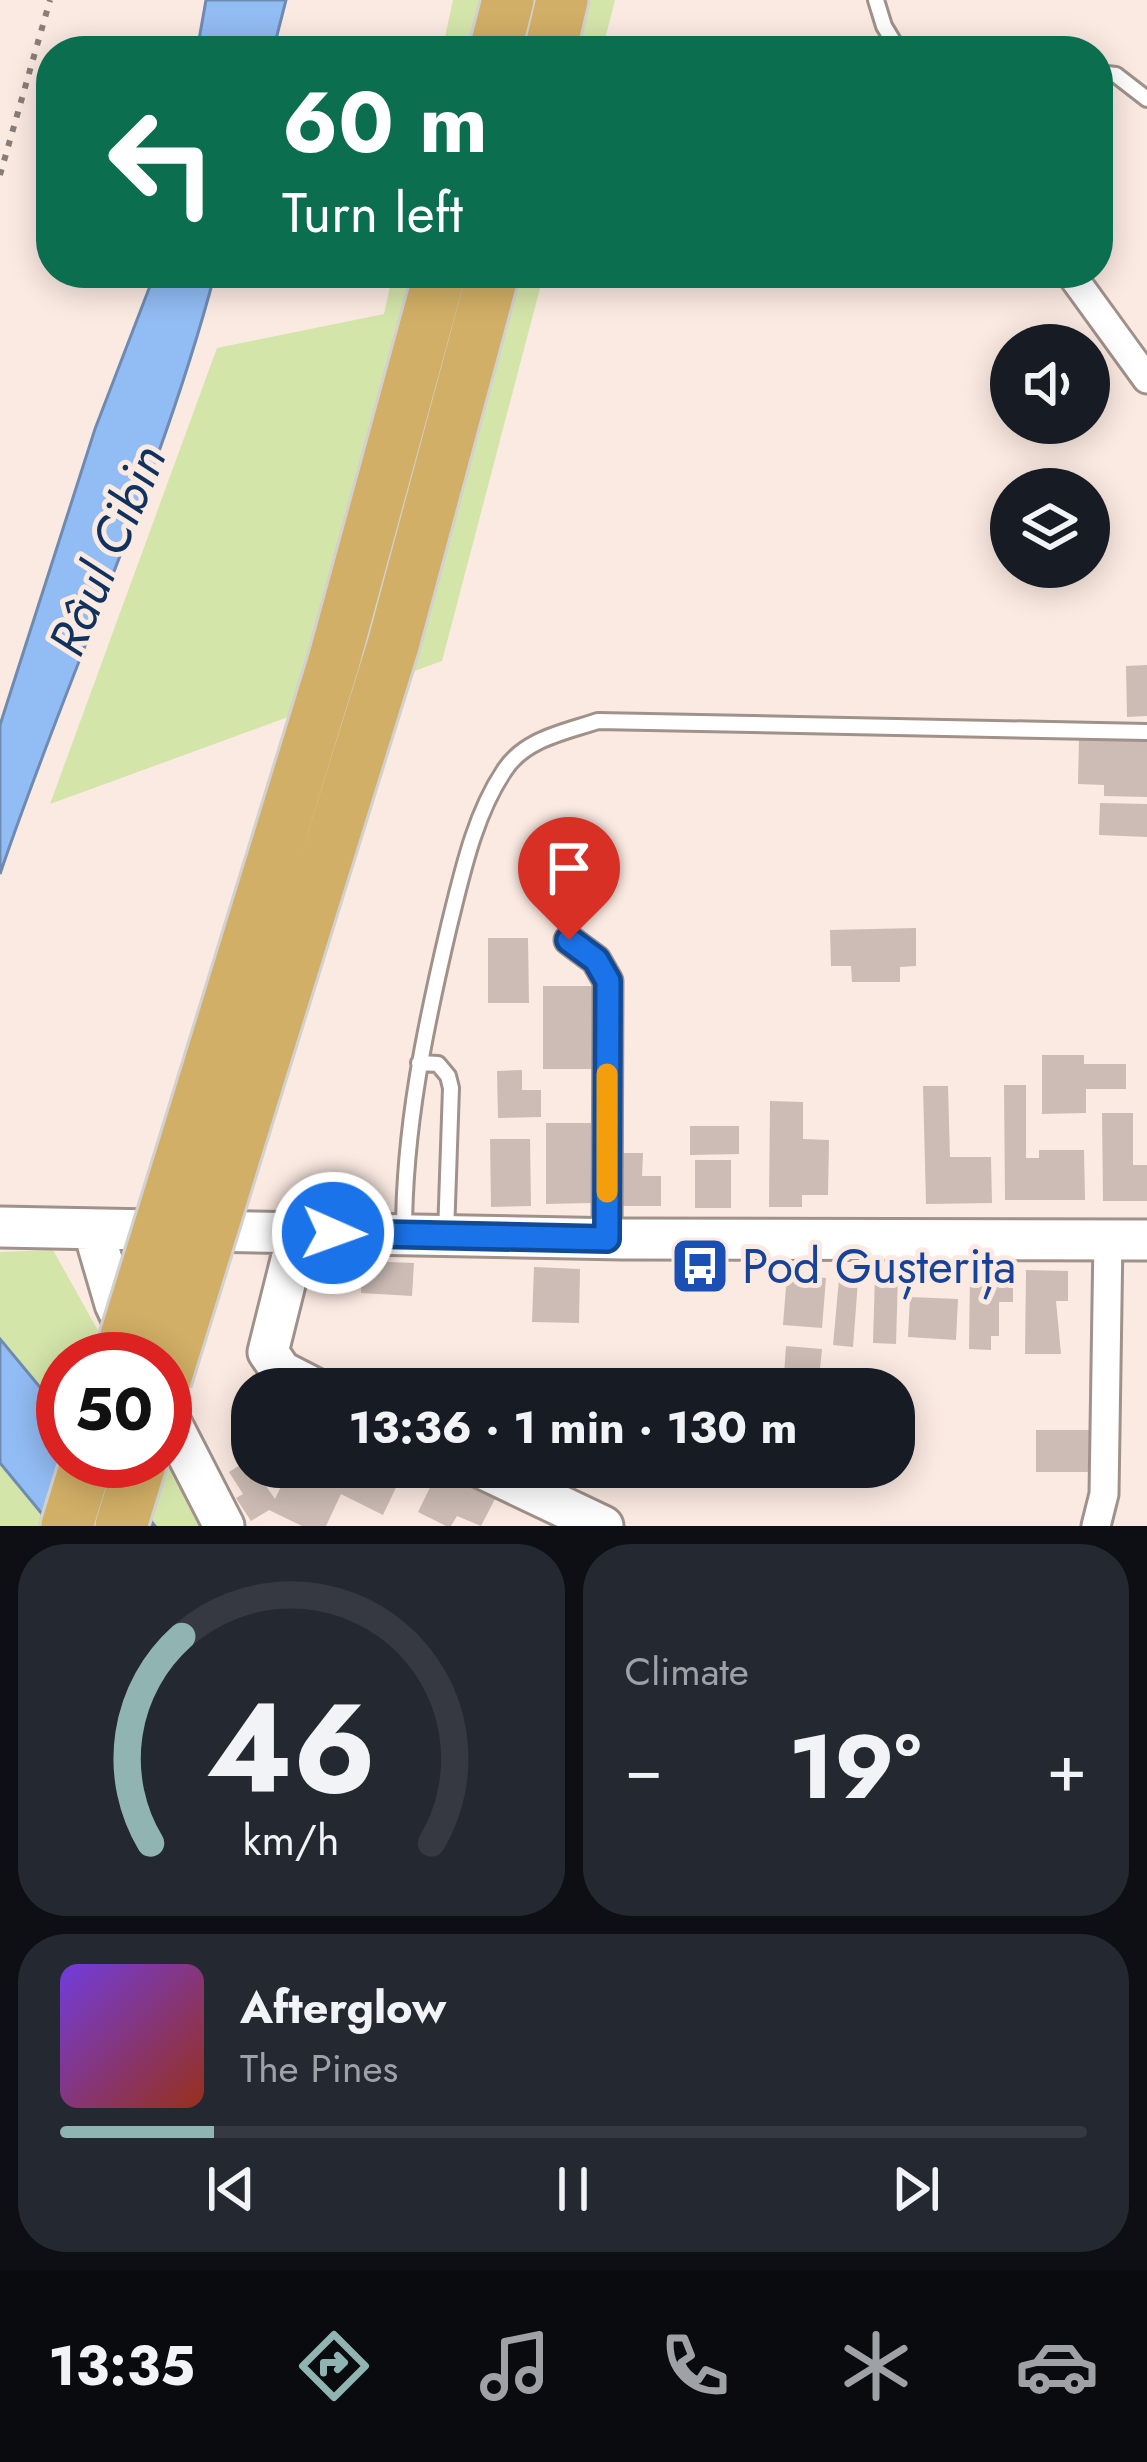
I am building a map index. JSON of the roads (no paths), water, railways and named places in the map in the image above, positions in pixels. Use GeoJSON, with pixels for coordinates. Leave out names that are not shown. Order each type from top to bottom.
{"type":"FeatureCollection","features":[{"type":"Feature","properties":{"kind":"highway"},"geometry":{"type":"LineString","coordinates":[[499,36],[508,0]]}},
{"type":"Feature","properties":{"kind":"highway"},"geometry":{"type":"LineString","coordinates":[[554,36],[562,0]]}},
{"type":"Feature","properties":{"kind":"highway"},"geometry":{"type":"LineString","coordinates":[[127,1332],[334,661],[436,288]]}},
{"type":"Feature","properties":{"kind":"highway"},"geometry":{"type":"LineString","coordinates":[[180,1332],[392,645],[489,288]]}},
{"type":"Feature","properties":{"kind":"highway"},"geometry":{"type":"LineString","coordinates":[[67,1526],[79,1488]]}},
{"type":"Feature","properties":{"kind":"highway"},"geometry":{"type":"LineString","coordinates":[[121,1526],[133,1488]]}},
{"type":"Feature","properties":{"kind":"main road"},"geometry":{"type":"LineString","coordinates":[[0,1227],[607,1239],[1128,1239]]}},
{"type":"Feature","properties":{"kind":"main road"},"geometry":{"type":"LineString","coordinates":[[76,1228],[129,1332]]}},
{"type":"Feature","properties":{"kind":"main road"},"geometry":{"type":"LineString","coordinates":[[279,1368],[268,1352],[298,1232]]}},
{"type":"Feature","properties":{"kind":"main road"},"geometry":{"type":"LineString","coordinates":[[192,1464],[224,1526]]}},
{"type":"Feature","properties":{"kind":"main road"},"geometry":{"type":"LineString","coordinates":[[523,1488],[603,1526]]}},
{"type":"Feature","properties":{"kind":"street"},"geometry":{"type":"LineString","coordinates":[[1081,288],[1147,379]]}},
{"type":"Feature","properties":{"kind":"street"},"geometry":{"type":"LineString","coordinates":[[569,940],[596,960],[608,981],[607,1239]]}},
{"type":"Feature","properties":{"kind":"street"},"geometry":{"type":"LineString","coordinates":[[1096,1526],[1128,1239]]}},
{"type":"Feature","properties":{"kind":"lane"},"geometry":{"type":"LineString","coordinates":[[876,0],[890,36]]}},
{"type":"Feature","properties":{"kind":"lane"},"geometry":{"type":"LineString","coordinates":[[1113,75],[1147,99]]}},
{"type":"Feature","properties":{"kind":"lane"},"geometry":{"type":"LineString","coordinates":[[404,1236],[404,1163],[419,1063],[468,852],[505,769],[536,741],[598,721],[1147,732]]}},
{"type":"Feature","properties":{"kind":"lane"},"geometry":{"type":"LineString","coordinates":[[419,1063],[438,1064],[451,1088],[446,1236]]}},
{"type":"Feature","properties":{"kind":"water"},"geometry":{"type":"Polygon","coordinates":[[[206,0],[286,0],[277,36],[200,36],[206,0]]]}},
{"type":"Feature","properties":{"kind":"water","name":"Râul Cibin"},"geometry":{"type":"Polygon","coordinates":[[[149,288],[211,288],[168,425],[0,874],[0,725],[95,429],[149,288]]]}},
{"type":"Feature","properties":{"kind":"water"},"geometry":{"type":"Polygon","coordinates":[[[0,1339],[36,1382],[36,1488],[123,1488],[155,1526],[52,1526],[0,1463],[0,1339]]]}},
{"type":"Feature","properties":{"kind":"place","name":"Pod Gușterița"},"geometry":{"type":"Point","coordinates":[700,1266]}}]}
